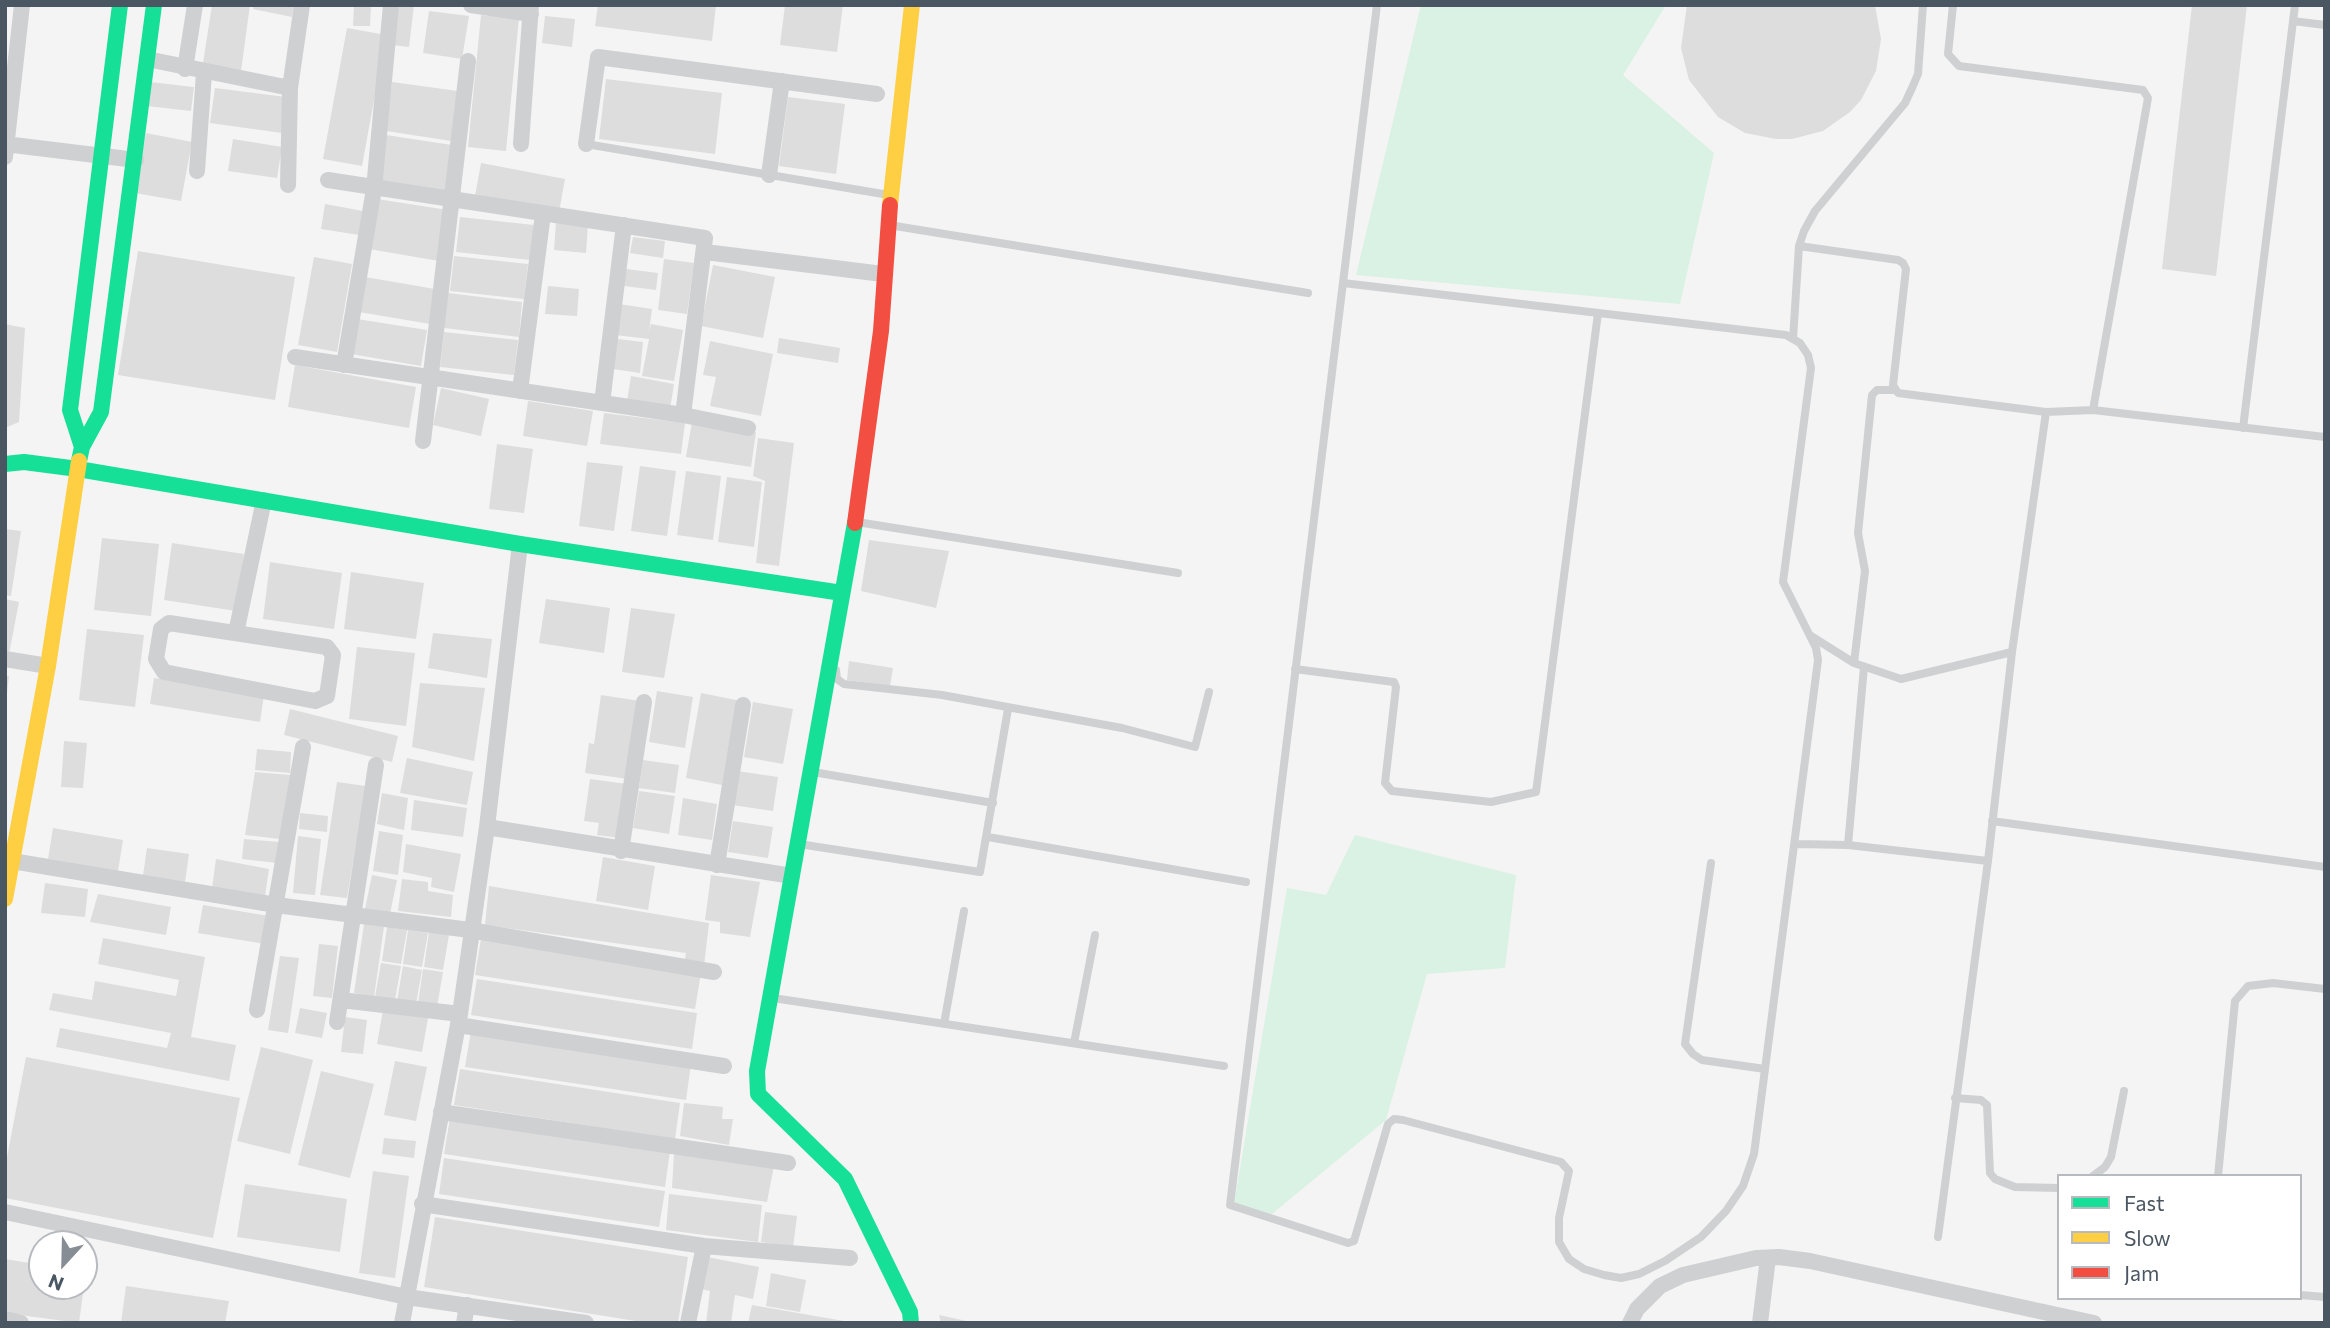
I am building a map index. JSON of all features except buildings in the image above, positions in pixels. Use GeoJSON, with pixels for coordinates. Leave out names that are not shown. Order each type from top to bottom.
{"type":"FeatureCollection","features":[{"type":"Feature","properties":{"kind":"street"},"geometry":{"type":"LineString","coordinates":[[22,5],[6,149],[135,160]]}},
{"type":"Feature","properties":{"kind":"street"},"geometry":{"type":"LineString","coordinates":[[82,447],[70,410],[120,5]]}},
{"type":"Feature","properties":{"kind":"street"},"geometry":{"type":"LineString","coordinates":[[5,899],[48,666],[82,447],[101,412],[154,5]]}},
{"type":"Feature","properties":{"kind":"street"},"geometry":{"type":"LineString","coordinates":[[185,69],[195,5]]}},
{"type":"Feature","properties":{"kind":"street"},"geometry":{"type":"LineString","coordinates":[[288,185],[290,88],[302,5]]}},
{"type":"Feature","properties":{"kind":"street"},"geometry":{"type":"LineString","coordinates":[[344,365],[374,189],[391,5]]}},
{"type":"Feature","properties":{"kind":"street"},"geometry":{"type":"LineString","coordinates":[[471,5],[531,9],[521,144]]}},
{"type":"Feature","properties":{"kind":"street"},"geometry":{"type":"LineString","coordinates":[[911,1323],[909,1312],[882,1251],[845,1179],[758,1094],[757,1071],[845,595],[881,331],[883,274],[912,5]]}},
{"type":"Feature","properties":{"kind":"street"},"geometry":{"type":"LineString","coordinates":[[586,144],[598,57],[877,94]]}},
{"type":"Feature","properties":{"kind":"street"},"geometry":{"type":"LineString","coordinates":[[113,60],[147,62],[290,88]]}},
{"type":"Feature","properties":{"kind":"street"},"geometry":{"type":"LineString","coordinates":[[423,441],[428,379],[453,200],[468,61]]}},
{"type":"Feature","properties":{"kind":"street"},"geometry":{"type":"LineString","coordinates":[[197,171],[204,73]]}},
{"type":"Feature","properties":{"kind":"street"},"geometry":{"type":"LineString","coordinates":[[769,175],[782,81]]}},
{"type":"Feature","properties":{"kind":"street"},"geometry":{"type":"LineString","coordinates":[[328,180],[705,238],[683,415]]}},
{"type":"Feature","properties":{"kind":"street"},"geometry":{"type":"LineString","coordinates":[[520,391],[543,214]]}},
{"type":"Feature","properties":{"kind":"street"},"geometry":{"type":"LineString","coordinates":[[602,403],[624,225]]}},
{"type":"Feature","properties":{"kind":"street"},"geometry":{"type":"LineString","coordinates":[[705,252],[883,274]]}},
{"type":"Feature","properties":{"kind":"street"},"geometry":{"type":"LineString","coordinates":[[82,310],[114,314]]}},
{"type":"Feature","properties":{"kind":"street"},"geometry":{"type":"LineString","coordinates":[[295,357],[683,415],[748,428]]}},
{"type":"Feature","properties":{"kind":"street"},"geometry":{"type":"LineString","coordinates":[[5,464],[24,462],[78,469],[520,544],[845,595]]}},
{"type":"Feature","properties":{"kind":"street"},"geometry":{"type":"LineString","coordinates":[[236,633],[264,500]]}},
{"type":"Feature","properties":{"kind":"street"},"geometry":{"type":"LineString","coordinates":[[402,1323],[422,1204],[459,1020],[487,827],[520,544]]}},
{"type":"Feature","properties":{"kind":"street"},"geometry":{"type":"LineString","coordinates":[[169,623],[236,633],[331,650],[333,655],[327,696],[315,701],[164,672],[158,666],[161,629],[169,623]]}},
{"type":"Feature","properties":{"kind":"street"},"geometry":{"type":"LineString","coordinates":[[5,659],[48,666]]}},
{"type":"Feature","properties":{"kind":"street"},"geometry":{"type":"LineString","coordinates":[[621,851],[644,702]]}},
{"type":"Feature","properties":{"kind":"street"},"geometry":{"type":"LineString","coordinates":[[717,865],[743,705]]}},
{"type":"Feature","properties":{"kind":"street"},"geometry":{"type":"LineString","coordinates":[[257,1010],[303,747]]}},
{"type":"Feature","properties":{"kind":"street"},"geometry":{"type":"LineString","coordinates":[[337,1022],[376,765]]}},
{"type":"Feature","properties":{"kind":"street"},"geometry":{"type":"LineString","coordinates":[[487,827],[621,851],[792,876]]}},
{"type":"Feature","properties":{"kind":"street"},"geometry":{"type":"LineString","coordinates":[[12,861],[276,905],[470,930],[714,971]]}},
{"type":"Feature","properties":{"kind":"street"},"geometry":{"type":"LineString","coordinates":[[341,1000],[724,1066]]}},
{"type":"Feature","properties":{"kind":"street"},"geometry":{"type":"LineString","coordinates":[[441,1112],[788,1163]]}},
{"type":"Feature","properties":{"kind":"street"},"geometry":{"type":"LineString","coordinates":[[422,1204],[704,1246],[850,1258]]}},
{"type":"Feature","properties":{"kind":"street"},"geometry":{"type":"LineString","coordinates":[[5,1212],[407,1297],[586,1323]]}},
{"type":"Feature","properties":{"kind":"street"},"geometry":{"type":"LineString","coordinates":[[688,1323],[704,1246]]}},
{"type":"Feature","properties":{"kind":"street"},"geometry":{"type":"LineString","coordinates":[[1760,1323],[1768,1258]]}},
{"type":"Feature","properties":{"kind":"street"},"geometry":{"type":"LineString","coordinates":[[1630,1323],[1637,1309],[1655,1291],[1683,1275],[1768,1258],[1810,1261],[2094,1323]]}},
{"type":"Feature","properties":{"kind":"street"},"geometry":{"type":"LineString","coordinates":[[464,1323],[467,1305]]}},
{"type":"Feature","properties":{"kind":"street"},"geometry":{"type":"LineString","coordinates":[[5,1319],[21,1323]]}},
{"type":"Feature","properties":{"kind":"lane"},"geometry":{"type":"LineString","coordinates":[[1343,283],[1786,335],[1808,355],[1811,368],[1783,582],[1811,636],[1818,660],[1797,844],[1754,1154],[1743,1186],[1726,1211],[1700,1237],[1665,1261],[1639,1274],[1621,1278],[1604,1275],[1584,1269],[1569,1259],[1559,1242],[1559,1218],[1569,1171],[1562,1161],[1403,1120],[1394,1119],[1388,1124],[1354,1241],[1348,1243],[1233,1208],[1229,1202],[1377,5]]}},
{"type":"Feature","properties":{"kind":"lane"},"geometry":{"type":"LineString","coordinates":[[1793,339],[1799,246],[1815,211],[1905,103],[1918,74],[1923,5]]}},
{"type":"Feature","properties":{"kind":"lane"},"geometry":{"type":"LineString","coordinates":[[1953,5],[1948,54],[1959,66],[2143,90],[2148,98],[2093,410]]}},
{"type":"Feature","properties":{"kind":"lane"},"geometry":{"type":"LineString","coordinates":[[2243,428],[2295,5]]}},
{"type":"Feature","properties":{"kind":"lane"},"geometry":{"type":"LineString","coordinates":[[2293,20],[2325,25]]}},
{"type":"Feature","properties":{"kind":"lane"},"geometry":{"type":"LineString","coordinates":[[586,144],[892,196]]}},
{"type":"Feature","properties":{"kind":"lane"},"geometry":{"type":"LineString","coordinates":[[889,226],[1308,293]]}},
{"type":"Feature","properties":{"kind":"lane"},"geometry":{"type":"LineString","coordinates":[[1799,246],[1898,260],[1903,264],[1906,270],[1894,390]]}},
{"type":"Feature","properties":{"kind":"lane"},"geometry":{"type":"LineString","coordinates":[[1295,669],[1394,682],[1396,687],[1385,783],[1392,791],[1491,802],[1536,792],[1598,313]]}},
{"type":"Feature","properties":{"kind":"lane"},"geometry":{"type":"LineString","coordinates":[[1854,663],[1865,571],[1858,533],[1872,394],[1877,390],[1894,390],[1898,393],[2046,412],[2093,410],[2325,437]]}},
{"type":"Feature","properties":{"kind":"lane"},"geometry":{"type":"LineString","coordinates":[[1938,1237],[1988,861],[2012,652],[2046,412]]}},
{"type":"Feature","properties":{"kind":"lane"},"geometry":{"type":"LineString","coordinates":[[855,522],[1178,573]]}},
{"type":"Feature","properties":{"kind":"lane"},"geometry":{"type":"LineString","coordinates":[[845,595],[836,671],[837,679],[844,684],[942,695],[1122,727],[1195,747],[1209,692]]}},
{"type":"Feature","properties":{"kind":"lane"},"geometry":{"type":"LineString","coordinates":[[1811,636],[1854,663],[1901,679],[2012,652]]}},
{"type":"Feature","properties":{"kind":"lane"},"geometry":{"type":"LineString","coordinates":[[1848,845],[1864,667]]}},
{"type":"Feature","properties":{"kind":"lane"},"geometry":{"type":"LineString","coordinates":[[799,844],[977,874],[982,870],[1009,709]]}},
{"type":"Feature","properties":{"kind":"lane"},"geometry":{"type":"LineString","coordinates":[[812,772],[993,803]]}},
{"type":"Feature","properties":{"kind":"lane"},"geometry":{"type":"LineString","coordinates":[[1992,821],[2325,867]]}},
{"type":"Feature","properties":{"kind":"lane"},"geometry":{"type":"LineString","coordinates":[[988,836],[1246,882]]}},
{"type":"Feature","properties":{"kind":"lane"},"geometry":{"type":"LineString","coordinates":[[1797,844],[1848,845],[1988,861]]}},
{"type":"Feature","properties":{"kind":"lane"},"geometry":{"type":"LineString","coordinates":[[1711,863],[1685,1044],[1692,1054],[1702,1060],[1765,1069]]}},
{"type":"Feature","properties":{"kind":"lane"},"geometry":{"type":"LineString","coordinates":[[944,1024],[964,911]]}},
{"type":"Feature","properties":{"kind":"lane"},"geometry":{"type":"LineString","coordinates":[[1074,1043],[1095,935]]}},
{"type":"Feature","properties":{"kind":"lane"},"geometry":{"type":"LineString","coordinates":[[2218,1174],[2235,1001],[2248,986],[2273,983],[2325,989]]}},
{"type":"Feature","properties":{"kind":"lane"},"geometry":{"type":"LineString","coordinates":[[770,998],[1224,1066]]}},
{"type":"Feature","properties":{"kind":"lane"},"geometry":{"type":"LineString","coordinates":[[2096,1174],[2105,1167],[2111,1157],[2124,1091]]}},
{"type":"Feature","properties":{"kind":"lane"},"geometry":{"type":"LineString","coordinates":[[1955,1098],[1982,1100],[1987,1105],[1990,1173],[1995,1179],[2015,1187],[2057,1188]]}},
{"type":"Feature","properties":{"kind":"lane"},"geometry":{"type":"LineString","coordinates":[[2302,1294],[2325,1297]]}},
{"type":"Feature","properties":{"kind":"green space"},"geometry":{"type":"Polygon","coordinates":[[[1421,5],[1666,5],[1623,75],[1714,153],[1680,304],[1356,275],[1421,5]]]}},
{"type":"Feature","properties":{"kind":"green space"},"geometry":{"type":"Polygon","coordinates":[[[1355,835],[1516,875],[1505,968],[1427,974],[1386,1120],[1272,1214],[1234,1204],[1287,888],[1326,895],[1355,835]]]}},
{"type":"Feature","properties":{"kind":"traffic: fast"},"geometry":{"type":"LineString","coordinates":[[82,447],[70,410],[120,5]]}},
{"type":"Feature","properties":{"kind":"traffic: fast"},"geometry":{"type":"LineString","coordinates":[[79,461],[82,447],[101,412],[154,5]]}},
{"type":"Feature","properties":{"kind":"traffic: fast"},"geometry":{"type":"LineString","coordinates":[[5,464],[24,462],[78,469],[520,544],[842,593]]}},
{"type":"Feature","properties":{"kind":"traffic: fast"},"geometry":{"type":"LineString","coordinates":[[855,523],[757,1071],[758,1094],[845,1179],[910,1312],[911,1323]]}},
{"type":"Feature","properties":{"kind":"traffic: slow"},"geometry":{"type":"LineString","coordinates":[[890,205],[912,5]]}},
{"type":"Feature","properties":{"kind":"traffic: slow"},"geometry":{"type":"LineString","coordinates":[[5,899],[48,666],[79,461]]}},
{"type":"Feature","properties":{"kind":"traffic: jam"},"geometry":{"type":"LineString","coordinates":[[855,523],[881,331],[890,205]]}}]}
